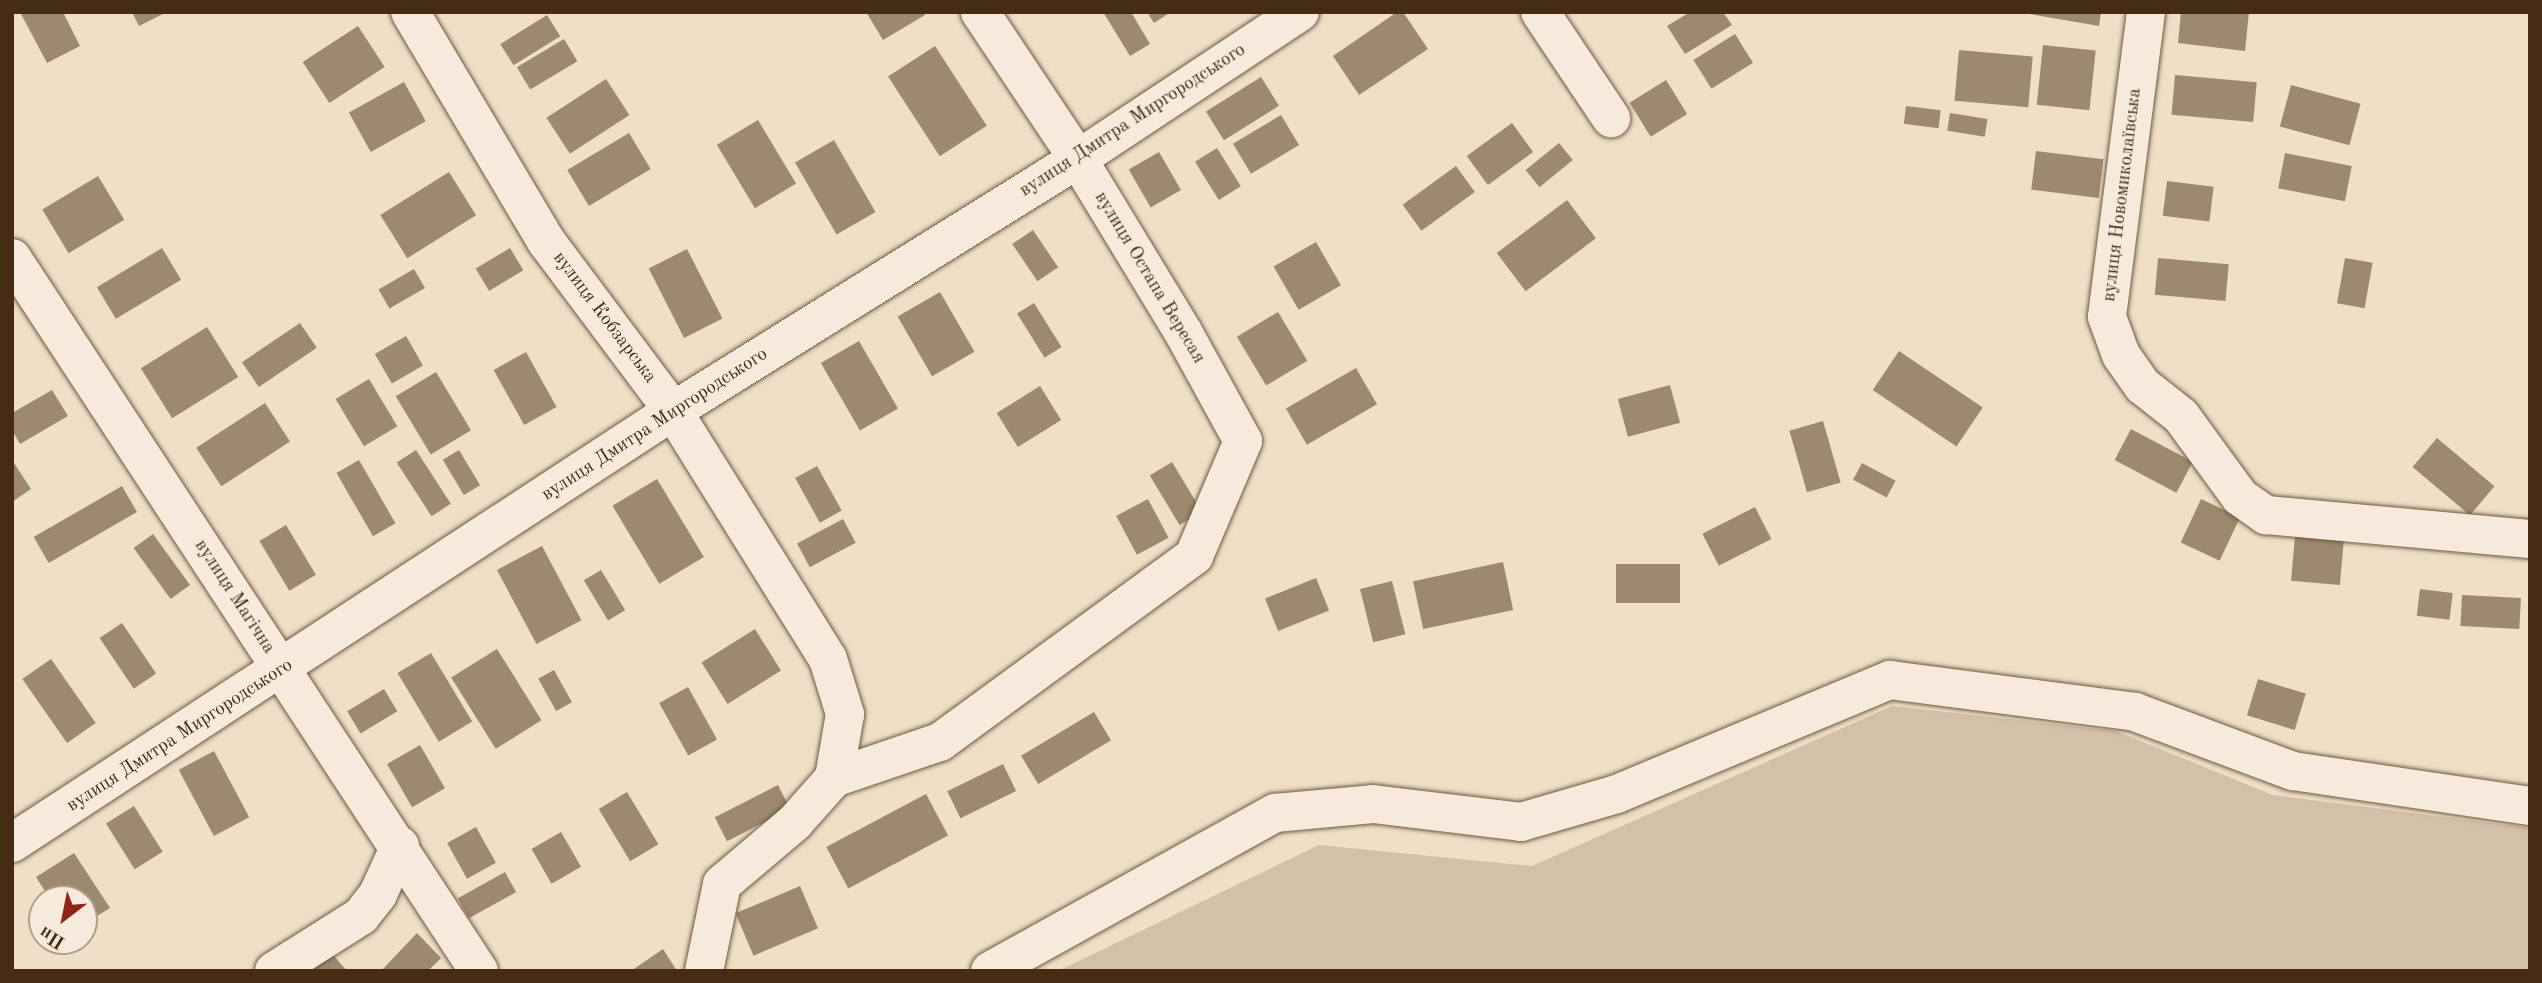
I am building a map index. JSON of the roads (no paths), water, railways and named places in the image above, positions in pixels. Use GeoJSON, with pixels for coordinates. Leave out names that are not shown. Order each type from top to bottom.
{"type":"FeatureCollection","features":[{"type":"Feature","properties":{"kind":"street","name":"вулиця Кобзарська"},"geometry":{"type":"LineString","coordinates":[[410,12],[546,240],[673,411],[828,659],[845,714],[834,778]]}},
{"type":"Feature","properties":{"kind":"street","name":"вулиця Остапа Вересая"},"geometry":{"type":"LineString","coordinates":[[834,778],[940,742],[1194,556],[1243,442],[1184,332],[1078,159],[980,12]]}},
{"type":"Feature","properties":{"kind":"street","name":"вулиця Дмитра Миргородського"},"geometry":{"type":"LineString","coordinates":[[12,843],[283,670],[673,411],[1078,159],[1300,12]]}},
{"type":"Feature","properties":{"kind":"street"},"geometry":{"type":"LineString","coordinates":[[1541,12],[1611,118]]}},
{"type":"Feature","properties":{"kind":"street","name":"вулиця Новомиколаївська"},"geometry":{"type":"LineString","coordinates":[[2146,12],[2107,317],[2121,355],[2143,386],[2181,416],[2225,480],[2266,515],[2430,527],[2530,540]]}},
{"type":"Feature","properties":{"kind":"street","name":"вулиця Магічна"},"geometry":{"type":"LineString","coordinates":[[12,258],[400,846],[479,971]]}},
{"type":"Feature","properties":{"kind":"street"},"geometry":{"type":"LineString","coordinates":[[990,971],[1275,813],[1373,804],[1521,822],[1617,794],[1891,680],[2135,712],[2293,771],[2530,806]]}},
{"type":"Feature","properties":{"kind":"street"},"geometry":{"type":"LineString","coordinates":[[704,971],[722,884],[795,822],[834,778]]}},
{"type":"Feature","properties":{"kind":"street"},"geometry":{"type":"LineString","coordinates":[[274,971],[361,916],[378,894],[400,846]]}}]}
